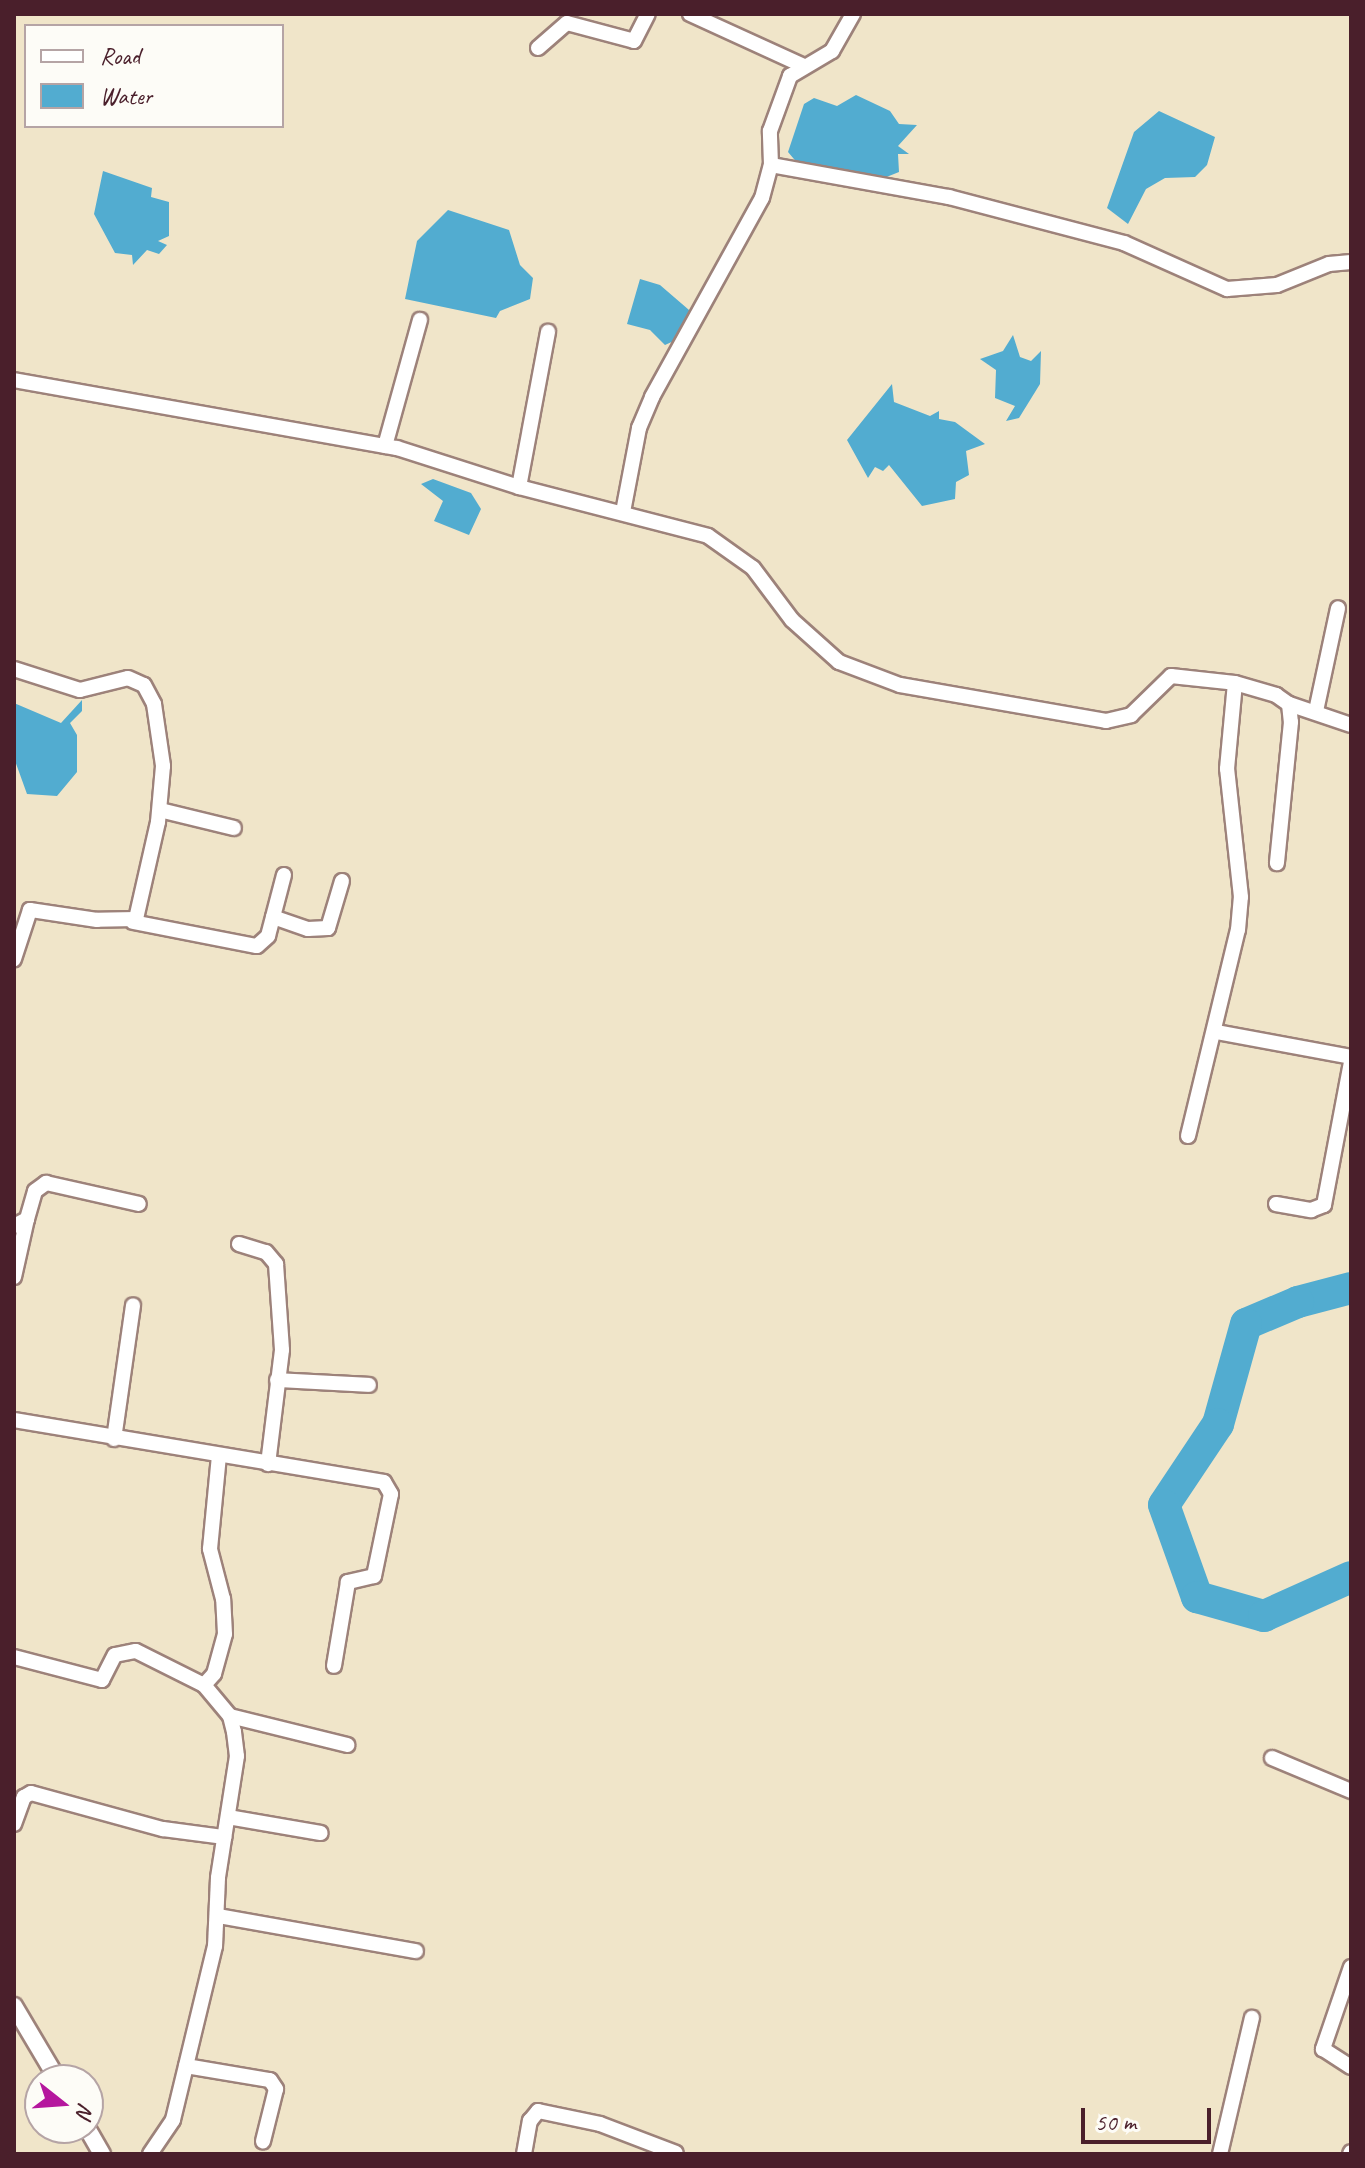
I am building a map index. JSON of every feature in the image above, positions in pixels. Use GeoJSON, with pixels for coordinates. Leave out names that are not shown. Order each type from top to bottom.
{"type":"FeatureCollection","features":[{"type":"Feature","properties":{"kind":"street"},"geometry":{"type":"LineString","coordinates":[[538,48],[567,23],[634,41],[648,14]]}},
{"type":"Feature","properties":{"kind":"street"},"geometry":{"type":"LineString","coordinates":[[690,14],[802,65]]}},
{"type":"Feature","properties":{"kind":"street"},"geometry":{"type":"LineString","coordinates":[[623,512],[639,428],[652,397],[742,243],[771,165],[770,131],[790,76],[802,65],[832,51],[853,14]]}},
{"type":"Feature","properties":{"kind":"street"},"geometry":{"type":"LineString","coordinates":[[771,165],[949,197],[1124,243],[1227,289],[1277,285],[1329,264],[1351,262]]}},
{"type":"Feature","properties":{"kind":"street"},"geometry":{"type":"LineString","coordinates":[[385,446],[420,320]]}},
{"type":"Feature","properties":{"kind":"street"},"geometry":{"type":"LineString","coordinates":[[519,487],[548,332]]}},
{"type":"Feature","properties":{"kind":"street"},"geometry":{"type":"LineString","coordinates":[[14,380],[385,446],[519,487],[623,512],[721,544],[753,568],[792,620],[839,662],[900,685],[1106,721],[1131,715],[1171,676],[1235,683],[1351,725]]}},
{"type":"Feature","properties":{"kind":"street"},"geometry":{"type":"LineString","coordinates":[[1316,711],[1338,608]]}},
{"type":"Feature","properties":{"kind":"street"},"geometry":{"type":"LineString","coordinates":[[14,669],[80,690],[128,678],[144,685],[154,704],[161,751],[160,810],[133,922]]}},
{"type":"Feature","properties":{"kind":"street"},"geometry":{"type":"LineString","coordinates":[[1188,1136],[1216,1032],[1241,897],[1227,769],[1235,683]]}},
{"type":"Feature","properties":{"kind":"street"},"geometry":{"type":"LineString","coordinates":[[1277,863],[1289,704]]}},
{"type":"Feature","properties":{"kind":"street"},"geometry":{"type":"LineString","coordinates":[[160,810],[234,828]]}},
{"type":"Feature","properties":{"kind":"street"},"geometry":{"type":"LineString","coordinates":[[14,959],[30,910],[36,908],[133,922],[257,946],[268,936],[284,875]]}},
{"type":"Feature","properties":{"kind":"street"},"geometry":{"type":"LineString","coordinates":[[273,917],[308,929],[328,928],[342,881]]}},
{"type":"Feature","properties":{"kind":"street"},"geometry":{"type":"LineString","coordinates":[[1216,1032],[1351,1060],[1324,1205],[1311,1210],[1276,1204]]}},
{"type":"Feature","properties":{"kind":"street"},"geometry":{"type":"LineString","coordinates":[[14,1277],[20,1223],[35,1191],[46,1183],[139,1204]]}},
{"type":"Feature","properties":{"kind":"street"},"geometry":{"type":"LineString","coordinates":[[239,1244],[266,1252],[276,1264],[282,1339],[268,1464]]}},
{"type":"Feature","properties":{"kind":"street"},"geometry":{"type":"LineString","coordinates":[[114,1439],[133,1305]]}},
{"type":"Feature","properties":{"kind":"street"},"geometry":{"type":"LineString","coordinates":[[277,1380],[369,1385]]}},
{"type":"Feature","properties":{"kind":"street"},"geometry":{"type":"LineString","coordinates":[[14,1420],[114,1439],[369,1478],[390,1486],[374,1576],[348,1582],[334,1666]]}},
{"type":"Feature","properties":{"kind":"street"},"geometry":{"type":"LineString","coordinates":[[204,1685],[214,1674],[225,1634],[223,1599],[210,1549],[219,1456]]}},
{"type":"Feature","properties":{"kind":"street"},"geometry":{"type":"LineString","coordinates":[[14,1657],[102,1680],[115,1655],[136,1651],[204,1685],[230,1716],[237,1756],[224,1837],[219,1916],[173,2120],[153,2150]]}},
{"type":"Feature","properties":{"kind":"street"},"geometry":{"type":"LineString","coordinates":[[230,1716],[347,1745]]}},
{"type":"Feature","properties":{"kind":"street"},"geometry":{"type":"LineString","coordinates":[[1272,1758],[1351,1791]]}},
{"type":"Feature","properties":{"kind":"street"},"geometry":{"type":"LineString","coordinates":[[14,1824],[24,1797],[31,1793],[163,1829],[224,1837]]}},
{"type":"Feature","properties":{"kind":"street"},"geometry":{"type":"LineString","coordinates":[[228,1817],[321,1833]]}},
{"type":"Feature","properties":{"kind":"street"},"geometry":{"type":"LineString","coordinates":[[219,1916],[416,1951]]}},
{"type":"Feature","properties":{"kind":"street"},"geometry":{"type":"LineString","coordinates":[[1351,1967],[1323,2049],[1351,2067]]}},
{"type":"Feature","properties":{"kind":"street"},"geometry":{"type":"LineString","coordinates":[[14,2006],[48,2064]]}},
{"type":"Feature","properties":{"kind":"street"},"geometry":{"type":"LineString","coordinates":[[1220,2154],[1252,2018]]}},
{"type":"Feature","properties":{"kind":"street"},"geometry":{"type":"LineString","coordinates":[[186,2066],[270,2080],[276,2089],[263,2141]]}},
{"type":"Feature","properties":{"kind":"street"},"geometry":{"type":"LineString","coordinates":[[524,2154],[530,2121],[538,2111],[600,2124],[676,2153]]}},
{"type":"Feature","properties":{"kind":"water"},"geometry":{"type":"Polygon","coordinates":[[[856,95],[890,111],[899,124],[917,125],[898,146],[909,154],[898,154],[899,172],[874,182],[799,165],[788,152],[804,104],[814,98],[837,106],[856,95]]]}},
{"type":"Feature","properties":{"kind":"water"},"geometry":{"type":"Polygon","coordinates":[[[1159,111],[1215,137],[1207,165],[1195,177],[1165,178],[1146,189],[1128,224],[1107,208],[1134,132],[1159,111]]]}},
{"type":"Feature","properties":{"kind":"water"},"geometry":{"type":"Polygon","coordinates":[[[103,171],[152,188],[151,197],[169,202],[169,236],[158,241],[167,245],[159,254],[147,250],[133,265],[132,255],[115,253],[94,214],[103,171]]]}},
{"type":"Feature","properties":{"kind":"water"},"geometry":{"type":"Polygon","coordinates":[[[448,210],[509,230],[520,265],[533,278],[530,299],[500,311],[496,318],[405,299],[417,241],[448,210]]]}},
{"type":"Feature","properties":{"kind":"water"},"geometry":{"type":"Polygon","coordinates":[[[640,279],[660,285],[696,316],[687,335],[665,345],[650,330],[627,324],[640,279]]]}},
{"type":"Feature","properties":{"kind":"water"},"geometry":{"type":"Polygon","coordinates":[[[1013,335],[1020,357],[1031,361],[1041,351],[1040,384],[1019,418],[1006,421],[1015,406],[995,398],[996,370],[980,359],[1003,351],[1013,335]]]}},
{"type":"Feature","properties":{"kind":"water"},"geometry":{"type":"Polygon","coordinates":[[[892,384],[894,402],[930,416],[939,411],[939,419],[955,422],[985,444],[966,451],[969,475],[956,482],[955,499],[922,506],[889,465],[883,471],[875,467],[868,478],[847,440],[892,384]]]}},
{"type":"Feature","properties":{"kind":"water"},"geometry":{"type":"Polygon","coordinates":[[[433,479],[471,493],[481,509],[469,535],[434,521],[443,501],[421,484],[433,479]]]}},
{"type":"Feature","properties":{"kind":"water"},"geometry":{"type":"Polygon","coordinates":[[[82,700],[82,711],[70,723],[77,735],[77,772],[57,796],[27,794],[14,758],[14,703],[61,723],[82,700]]]}},
{"type":"Feature","properties":{"kind":"waterway"},"geometry":{"type":"LineString","coordinates":[[1351,1288],[1298,1302],[1246,1324],[1218,1424],[1164,1505],[1197,1597],[1264,1616],[1351,1577]]}}]}
